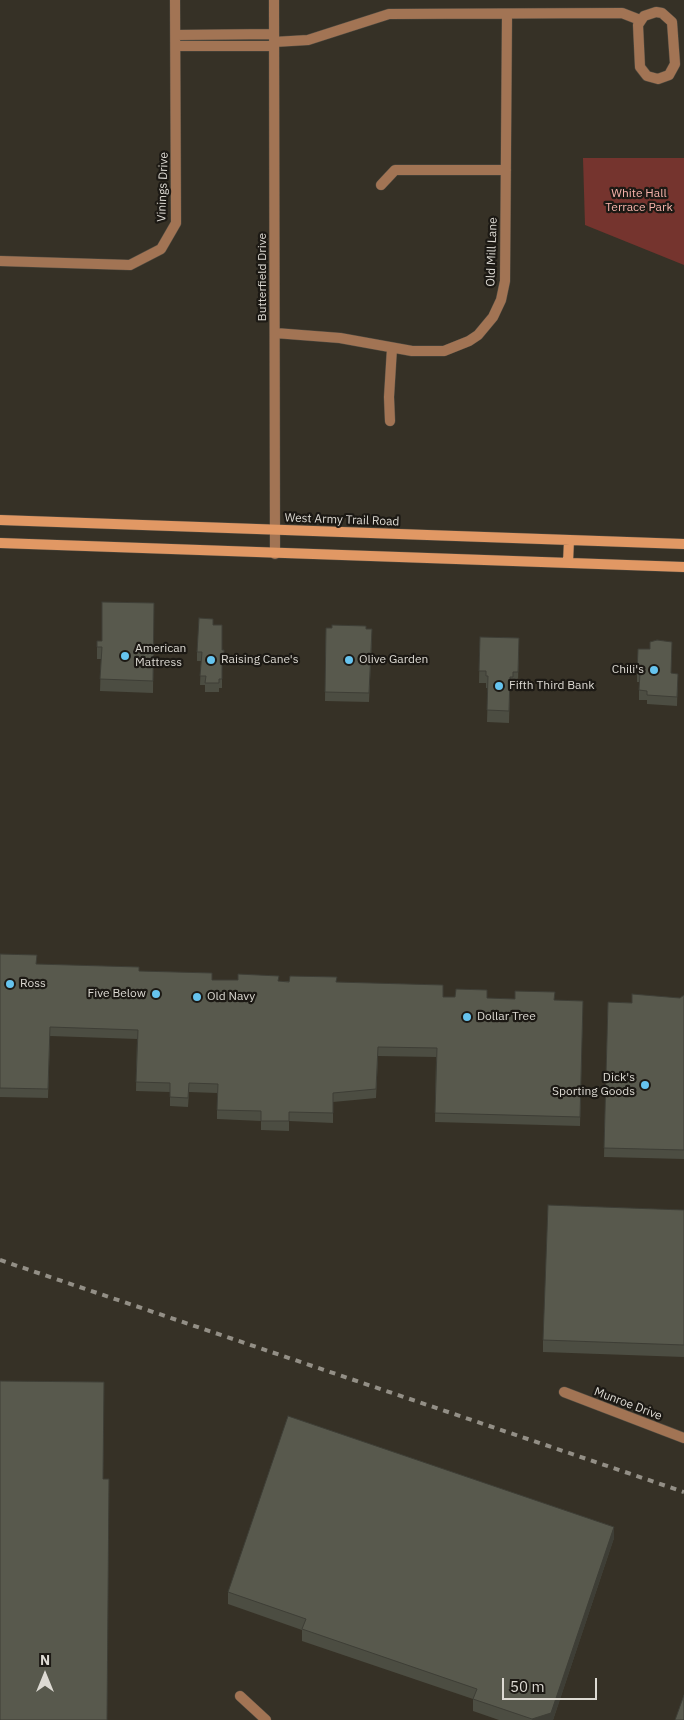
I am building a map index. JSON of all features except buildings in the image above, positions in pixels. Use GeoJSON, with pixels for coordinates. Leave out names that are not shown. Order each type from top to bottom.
{"type":"FeatureCollection","features":[{"type":"Feature","properties":{"kind":"main road","name":"West Army Trail Road"},"geometry":{"type":"LineString","coordinates":[[0,520],[684,544]]}},
{"type":"Feature","properties":{"kind":"main road"},"geometry":{"type":"LineString","coordinates":[[568,563],[569,540]]}},
{"type":"Feature","properties":{"kind":"main road"},"geometry":{"type":"LineString","coordinates":[[0,544],[684,567]]}},
{"type":"Feature","properties":{"kind":"street","name":"Vinings Drive"},"geometry":{"type":"LineString","coordinates":[[0,261],[130,264],[161,249],[176,224],[175,0]]}},
{"type":"Feature","properties":{"kind":"street","name":"Butterfield Drive"},"geometry":{"type":"LineString","coordinates":[[274,0],[275,554]]}},
{"type":"Feature","properties":{"kind":"street"},"geometry":{"type":"LineString","coordinates":[[656,12],[668,17],[672,22],[675,64],[664,78],[652,78],[643,72],[640,67],[638,25],[640,20],[650,13],[656,12]]}},
{"type":"Feature","properties":{"kind":"street"},"geometry":{"type":"LineString","coordinates":[[176,46],[318,38],[360,22],[389,14],[507,15],[622,13],[640,20]]}},
{"type":"Feature","properties":{"kind":"street","name":"Old Mill Lane"},"geometry":{"type":"LineString","coordinates":[[275,333],[340,338],[412,351],[444,351],[474,338],[493,317],[501,300],[505,281],[507,15]]}},
{"type":"Feature","properties":{"kind":"street"},"geometry":{"type":"LineString","coordinates":[[176,35],[274,41]]}},
{"type":"Feature","properties":{"kind":"street"},"geometry":{"type":"LineString","coordinates":[[381,185],[395,170],[506,170]]}},
{"type":"Feature","properties":{"kind":"street"},"geometry":{"type":"LineString","coordinates":[[390,421],[388,397],[392,348]]}},
{"type":"Feature","properties":{"kind":"street","name":"Munroe Drive"},"geometry":{"type":"LineString","coordinates":[[564,1392],[684,1438]]}},
{"type":"Feature","properties":{"kind":"street"},"geometry":{"type":"LineString","coordinates":[[240,1696],[266,1720]]}},
{"type":"Feature","properties":{"kind":"green space","name":"White Hall Terrace Park"},"geometry":{"type":"Polygon","coordinates":[[[583,158],[684,158],[684,265],[585,225],[583,158]]]}},
{"type":"Feature","properties":{"kind":"railway"},"geometry":{"type":"LineString","coordinates":[[0,1260],[684,1492]]}},
{"type":"Feature","properties":{"kind":"place","name":"American Mattress"},"geometry":{"type":"Point","coordinates":[125,656]}},
{"type":"Feature","properties":{"kind":"place","name":"Raising Cane's"},"geometry":{"type":"Point","coordinates":[211,660]}},
{"type":"Feature","properties":{"kind":"place","name":"Olive Garden"},"geometry":{"type":"Point","coordinates":[349,660]}},
{"type":"Feature","properties":{"kind":"place","name":"Chili's"},"geometry":{"type":"Point","coordinates":[654,670]}},
{"type":"Feature","properties":{"kind":"place","name":"Fifth Third Bank"},"geometry":{"type":"Point","coordinates":[499,686]}},
{"type":"Feature","properties":{"kind":"place","name":"Ross"},"geometry":{"type":"Point","coordinates":[10,984]}},
{"type":"Feature","properties":{"kind":"place","name":"Five Below"},"geometry":{"type":"Point","coordinates":[156,994]}},
{"type":"Feature","properties":{"kind":"place","name":"Old Navy"},"geometry":{"type":"Point","coordinates":[197,997]}},
{"type":"Feature","properties":{"kind":"place","name":"Dollar Tree"},"geometry":{"type":"Point","coordinates":[467,1017]}},
{"type":"Feature","properties":{"kind":"place","name":"Dick's Sporting Goods"},"geometry":{"type":"Point","coordinates":[645,1085]}}]}
